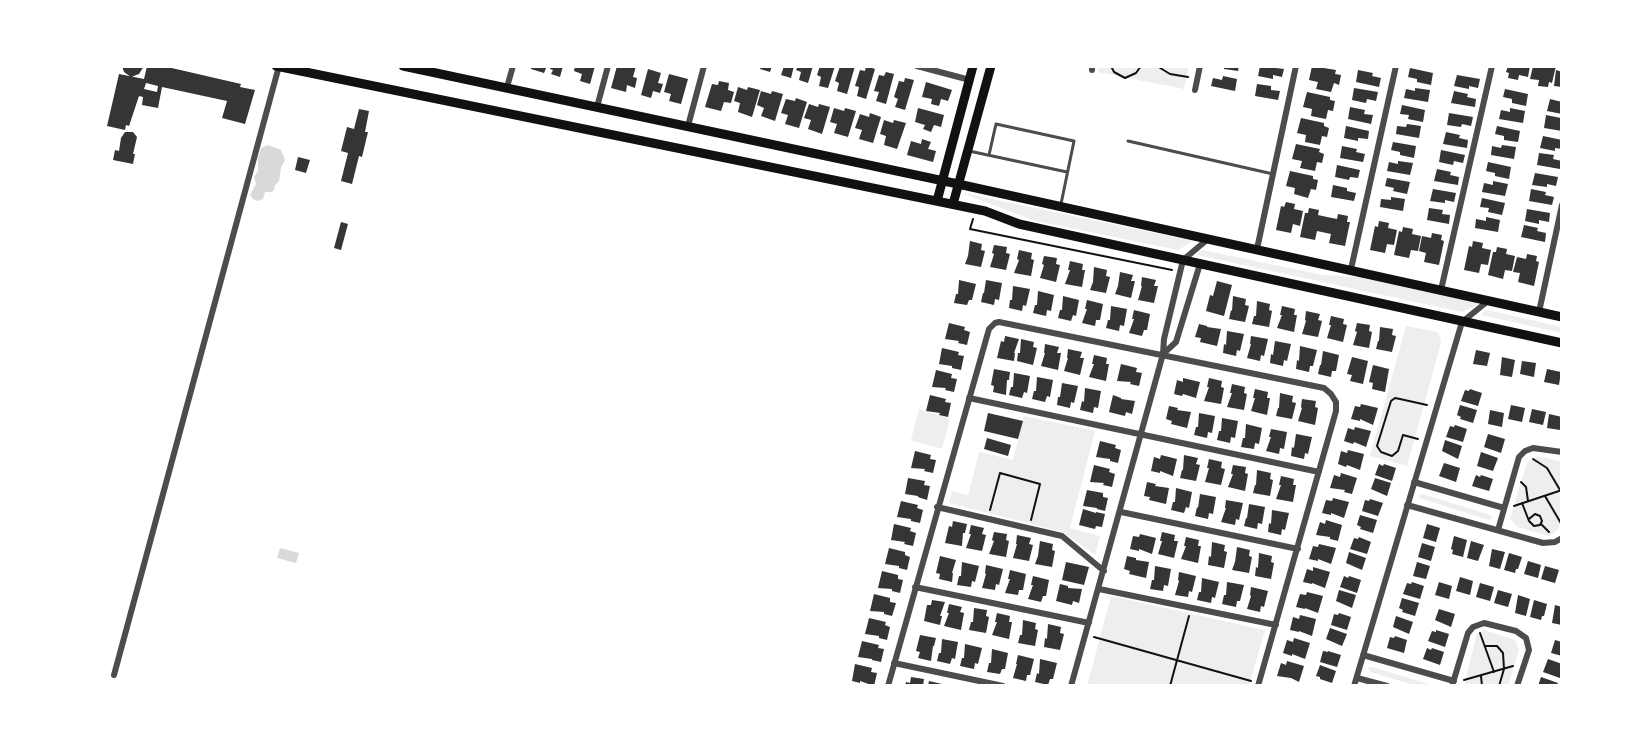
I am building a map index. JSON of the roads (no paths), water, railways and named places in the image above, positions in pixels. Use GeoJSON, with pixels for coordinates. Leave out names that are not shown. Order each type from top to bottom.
{"type":"FeatureCollection","features":[{"type":"Feature","properties":{"kind":"main road"},"geometry":{"type":"LineString","coordinates":[[278,66],[953,204],[985,211],[1019,224],[1562,343]]}},
{"type":"Feature","properties":{"kind":"main road"},"geometry":{"type":"LineString","coordinates":[[937,201],[974,66]]}},
{"type":"Feature","properties":{"kind":"main road"},"geometry":{"type":"LineString","coordinates":[[953,204],[991,66]]}},
{"type":"Feature","properties":{"kind":"main road"},"geometry":{"type":"LineString","coordinates":[[410,67],[1351,269],[1562,317]]}},
{"type":"Feature","properties":{"kind":"street"},"geometry":{"type":"LineString","coordinates":[[114,675],[278,66]]}},
{"type":"Feature","properties":{"kind":"street"},"geometry":{"type":"LineString","coordinates":[[507,87],[513,66]]}},
{"type":"Feature","properties":{"kind":"street"},"geometry":{"type":"LineString","coordinates":[[597,107],[608,66]]}},
{"type":"Feature","properties":{"kind":"street"},"geometry":{"type":"LineString","coordinates":[[688,126],[704,66]]}},
{"type":"Feature","properties":{"kind":"street"},"geometry":{"type":"LineString","coordinates":[[917,66],[969,80]]}},
{"type":"Feature","properties":{"kind":"street"},"geometry":{"type":"LineString","coordinates":[[1195,90],[1200,66]]}},
{"type":"Feature","properties":{"kind":"street"},"geometry":{"type":"LineString","coordinates":[[1257,249],[1296,66]]}},
{"type":"Feature","properties":{"kind":"street"},"geometry":{"type":"LineString","coordinates":[[1351,269],[1396,66]]}},
{"type":"Feature","properties":{"kind":"street"},"geometry":{"type":"LineString","coordinates":[[1441,290],[1492,66]]}},
{"type":"Feature","properties":{"kind":"street"},"geometry":{"type":"LineString","coordinates":[[1539,312],[1562,205]]}},
{"type":"Feature","properties":{"kind":"street"},"geometry":{"type":"LineString","coordinates":[[1071,686],[1163,354],[1164,339],[1183,260],[1208,239]]}},
{"type":"Feature","properties":{"kind":"street"},"geometry":{"type":"LineString","coordinates":[[1163,354],[1176,342],[1200,264]]}},
{"type":"Feature","properties":{"kind":"street"},"geometry":{"type":"LineString","coordinates":[[1354,686],[1462,322],[1488,301]]}},
{"type":"Feature","properties":{"kind":"street"},"geometry":{"type":"LineString","coordinates":[[888,686],[989,329],[995,323],[1004,322],[1163,354],[1328,391],[1334,398],[1336,411],[1259,684]]}},
{"type":"Feature","properties":{"kind":"street"},"geometry":{"type":"LineString","coordinates":[[969,398],[1319,472]]}},
{"type":"Feature","properties":{"kind":"street"},"geometry":{"type":"LineString","coordinates":[[1498,530],[1516,461],[1522,453],[1537,447],[1562,452]]}},
{"type":"Feature","properties":{"kind":"street"},"geometry":{"type":"LineString","coordinates":[[1414,482],[1504,509]]}},
{"type":"Feature","properties":{"kind":"street"},"geometry":{"type":"LineString","coordinates":[[1407,505],[1547,543],[1556,542],[1562,538]]}},
{"type":"Feature","properties":{"kind":"street"},"geometry":{"type":"LineString","coordinates":[[938,507],[1062,536],[1104,571]]}},
{"type":"Feature","properties":{"kind":"street"},"geometry":{"type":"LineString","coordinates":[[1121,512],[1298,549]]}},
{"type":"Feature","properties":{"kind":"street"},"geometry":{"type":"LineString","coordinates":[[915,587],[1089,623]]}},
{"type":"Feature","properties":{"kind":"street"},"geometry":{"type":"LineString","coordinates":[[1098,588],[1276,625]]}},
{"type":"Feature","properties":{"kind":"street"},"geometry":{"type":"LineString","coordinates":[[1363,655],[1453,684],[1468,633],[1477,625],[1484,623],[1523,634],[1529,646],[1517,686]]}},
{"type":"Feature","properties":{"kind":"street"},"geometry":{"type":"LineString","coordinates":[[894,663],[1003,686]]}},
{"type":"Feature","properties":{"kind":"street"},"geometry":{"type":"LineString","coordinates":[[1357,678],[1387,686]]}},
{"type":"Feature","properties":{"kind":"lane"},"geometry":{"type":"LineString","coordinates":[[989,155],[996,124],[1074,141],[1060,206]]}},
{"type":"Feature","properties":{"kind":"lane"},"geometry":{"type":"LineString","coordinates":[[1128,141],[1273,174]]}},
{"type":"Feature","properties":{"kind":"lane"},"geometry":{"type":"LineString","coordinates":[[967,150],[1067,172]]}}]}
